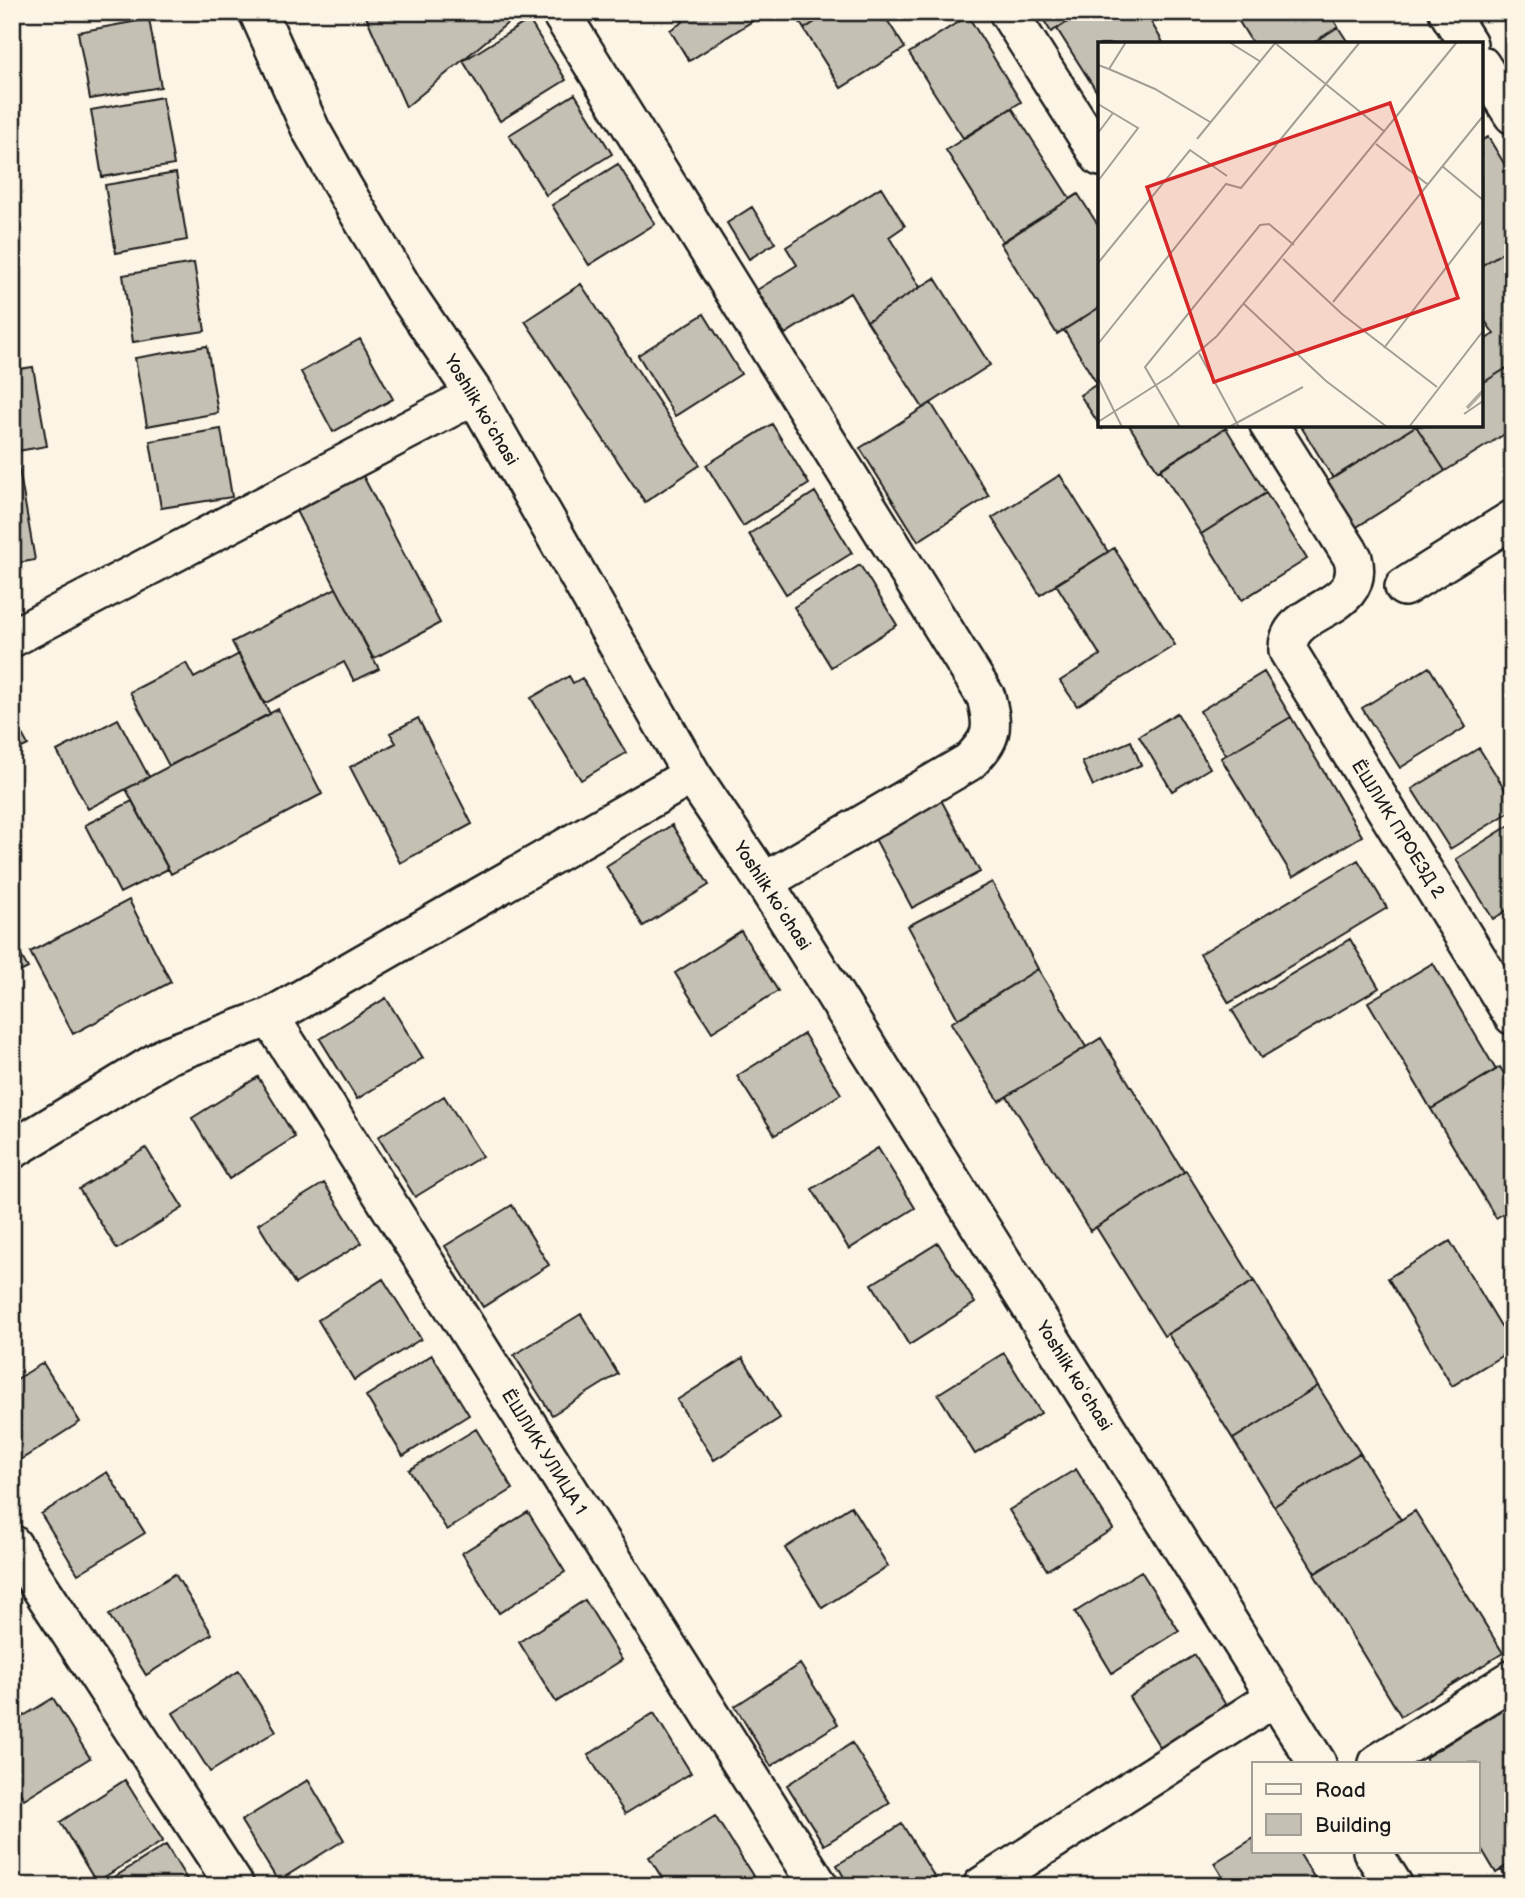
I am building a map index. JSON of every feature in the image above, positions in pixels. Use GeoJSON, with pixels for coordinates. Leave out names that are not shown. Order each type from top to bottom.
{"type":"FeatureCollection","features":[{"type":"Feature","properties":{"kind":"street","name":"Yoshlik koʻchasi"},"geometry":{"type":"LineString","coordinates":[[258,12],[311,130],[342,185],[404,290],[475,395],[692,775],[764,882],[1316,1762]]}},
{"type":"Feature","properties":{"kind":"street"},"geometry":{"type":"LineString","coordinates":[[560,12],[986,697],[992,720],[986,744],[970,762],[764,882]]}},
{"type":"Feature","properties":{"kind":"street"},"geometry":{"type":"LineString","coordinates":[[1008,12],[1098,154]]}},
{"type":"Feature","properties":{"kind":"street"},"geometry":{"type":"LineString","coordinates":[[1448,12],[1467,42]]}},
{"type":"Feature","properties":{"kind":"street"},"geometry":{"type":"LineString","coordinates":[[1483,68],[1513,115]]}},
{"type":"Feature","properties":{"kind":"street"},"geometry":{"type":"LineString","coordinates":[[12,638],[475,395]]}},
{"type":"Feature","properties":{"kind":"street","name":"ЁШЛИК ПРОЕЗД 2"},"geometry":{"type":"LineString","coordinates":[[1270,427],[1353,558],[1357,572],[1354,582],[1344,595],[1297,626],[1287,641],[1288,651],[1513,1016]]}},
{"type":"Feature","properties":{"kind":"street"},"geometry":{"type":"LineString","coordinates":[[1404,587],[1513,519]]}},
{"type":"Feature","properties":{"kind":"street"},"geometry":{"type":"LineString","coordinates":[[12,1150],[167,1055],[270,1017],[692,775]]}},
{"type":"Feature","properties":{"kind":"street","name":"ЁШЛИК УЛИЦА 1"},"geometry":{"type":"LineString","coordinates":[[270,1017],[819,1886]]}},
{"type":"Feature","properties":{"kind":"street"},"geometry":{"type":"LineString","coordinates":[[12,1544],[235,1886]]}},
{"type":"Feature","properties":{"kind":"street"},"geometry":{"type":"LineString","coordinates":[[1380,1762],[1513,1679]]}},
{"type":"Feature","properties":{"kind":"street"},"geometry":{"type":"LineString","coordinates":[[982,1886],[1275,1697]]}},
{"type":"Feature","properties":{"kind":"street"},"geometry":{"type":"LineString","coordinates":[[1373,1853],[1394,1886]]}},
{"type":"Feature","properties":{"kind":"building"},"geometry":{"type":"Polygon","coordinates":[[[364,12],[521,12],[406,107],[364,12]]]}},
{"type":"Feature","properties":{"kind":"building"},"geometry":{"type":"Polygon","coordinates":[[[677,12],[761,12],[762,15],[689,61],[670,30],[683,22],[677,12]]]}},
{"type":"Feature","properties":{"kind":"building"},"geometry":{"type":"Polygon","coordinates":[[[794,12],[830,12],[804,29],[794,12]]]}},
{"type":"Feature","properties":{"kind":"building"},"geometry":{"type":"Polygon","coordinates":[[[830,12],[882,12],[905,48],[841,88],[804,29],[830,12]]]}},
{"type":"Feature","properties":{"kind":"building"},"geometry":{"type":"Polygon","coordinates":[[[1039,12],[1083,12],[1051,32],[1039,12]]]}},
{"type":"Feature","properties":{"kind":"building"},"geometry":{"type":"Polygon","coordinates":[[[1083,12],[1145,12],[1163,42],[1098,42],[1098,94],[1057,29],[1083,12]]]}},
{"type":"Feature","properties":{"kind":"building"},"geometry":{"type":"Polygon","coordinates":[[[1233,12],[1329,12],[1338,27],[1314,42],[1252,42],[1233,12]]]}},
{"type":"Feature","properties":{"kind":"building"},"geometry":{"type":"Polygon","coordinates":[[[968,16],[1021,102],[963,138],[909,53],[968,16]]]}},
{"type":"Feature","properties":{"kind":"building"},"geometry":{"type":"Polygon","coordinates":[[[149,19],[161,87],[90,99],[78,32],[149,19]]]}},
{"type":"Feature","properties":{"kind":"building"},"geometry":{"type":"Polygon","coordinates":[[[529,20],[566,80],[500,121],[463,61],[529,20]]]}},
{"type":"Feature","properties":{"kind":"building"},"geometry":{"type":"Polygon","coordinates":[[[1338,27],[1348,42],[1314,42],[1338,27]]]}},
{"type":"Feature","properties":{"kind":"building"},"geometry":{"type":"Polygon","coordinates":[[[575,94],[612,154],[546,195],[509,135],[575,94]]]}},
{"type":"Feature","properties":{"kind":"building"},"geometry":{"type":"Polygon","coordinates":[[[162,97],[174,165],[102,177],[91,110],[162,97]]]}},
{"type":"Feature","properties":{"kind":"building"},"geometry":{"type":"Polygon","coordinates":[[[1012,108],[1070,199],[1003,242],[946,150],[1012,108]]]}},
{"type":"Feature","properties":{"kind":"building"},"geometry":{"type":"Polygon","coordinates":[[[1488,137],[1513,178],[1513,246],[1483,265],[1483,140],[1488,137]]]}},
{"type":"Feature","properties":{"kind":"building"},"geometry":{"type":"Polygon","coordinates":[[[618,164],[655,224],[589,265],[552,205],[618,164]]]}},
{"type":"Feature","properties":{"kind":"building"},"geometry":{"type":"Polygon","coordinates":[[[176,173],[187,240],[116,253],[105,185],[176,173]]]}},
{"type":"Feature","properties":{"kind":"building"},"geometry":{"type":"Polygon","coordinates":[[[881,187],[905,226],[889,237],[920,287],[867,321],[850,293],[785,334],[757,290],[797,265],[786,247],[881,187]]]}},
{"type":"Feature","properties":{"kind":"building"},"geometry":{"type":"Polygon","coordinates":[[[1078,194],[1098,225],[1098,308],[1057,334],[1000,243],[1078,194]]]}},
{"type":"Feature","properties":{"kind":"building"},"geometry":{"type":"Polygon","coordinates":[[[752,207],[775,243],[749,259],[727,223],[752,207]]]}},
{"type":"Feature","properties":{"kind":"building"},"geometry":{"type":"Polygon","coordinates":[[[1513,246],[1513,364],[1483,383],[1483,341],[1494,334],[1483,318],[1483,265],[1513,246]]]}},
{"type":"Feature","properties":{"kind":"building"},"geometry":{"type":"Polygon","coordinates":[[[194,263],[205,331],[133,342],[123,275],[194,263]]]}},
{"type":"Feature","properties":{"kind":"building"},"geometry":{"type":"Polygon","coordinates":[[[935,278],[990,365],[923,408],[867,321],[935,278]]]}},
{"type":"Feature","properties":{"kind":"building"},"geometry":{"type":"Polygon","coordinates":[[[581,284],[700,465],[645,502],[525,321],[581,284]]]}},
{"type":"Feature","properties":{"kind":"building"},"geometry":{"type":"Polygon","coordinates":[[[1098,308],[1098,423],[1080,395],[1097,384],[1064,330],[1098,308]]]}},
{"type":"Feature","properties":{"kind":"building"},"geometry":{"type":"Polygon","coordinates":[[[704,314],[741,374],[675,416],[638,355],[704,314]]]}},
{"type":"Feature","properties":{"kind":"building"},"geometry":{"type":"Polygon","coordinates":[[[360,339],[393,399],[333,432],[301,372],[360,339]]]}},
{"type":"Feature","properties":{"kind":"building"},"geometry":{"type":"Polygon","coordinates":[[[207,346],[218,413],[147,426],[135,358],[207,346]]]}},
{"type":"Feature","properties":{"kind":"building"},"geometry":{"type":"Polygon","coordinates":[[[33,367],[47,446],[12,452],[12,370],[33,367]]]}},
{"type":"Feature","properties":{"kind":"building"},"geometry":{"type":"Polygon","coordinates":[[[1507,368],[1513,378],[1513,429],[1445,471],[1417,427],[1483,427],[1483,383],[1507,368]]]}},
{"type":"Feature","properties":{"kind":"building"},"geometry":{"type":"Polygon","coordinates":[[[931,403],[989,496],[918,541],[860,448],[931,403]]]}},
{"type":"Feature","properties":{"kind":"building"},"geometry":{"type":"Polygon","coordinates":[[[772,424],[809,484],[743,526],[706,465],[772,424]]]}},
{"type":"Feature","properties":{"kind":"building"},"geometry":{"type":"Polygon","coordinates":[[[1130,427],[1226,428],[1158,471],[1130,427]]]}},
{"type":"Feature","properties":{"kind":"building"},"geometry":{"type":"Polygon","coordinates":[[[1301,427],[1414,427],[1333,478],[1301,427]]]}},
{"type":"Feature","properties":{"kind":"building"},"geometry":{"type":"Polygon","coordinates":[[[1414,427],[1445,471],[1355,528],[1326,482],[1414,427]]]}},
{"type":"Feature","properties":{"kind":"building"},"geometry":{"type":"Polygon","coordinates":[[[1226,428],[1266,493],[1201,534],[1160,469],[1226,428]]]}},
{"type":"Feature","properties":{"kind":"building"},"geometry":{"type":"Polygon","coordinates":[[[221,429],[232,497],[161,508],[150,441],[221,429]]]}},
{"type":"Feature","properties":{"kind":"building"},"geometry":{"type":"Polygon","coordinates":[[[12,452],[16,452],[35,560],[12,564],[12,452]]]}},
{"type":"Feature","properties":{"kind":"building"},"geometry":{"type":"Polygon","coordinates":[[[362,474],[440,623],[373,659],[295,509],[362,474]]]}},
{"type":"Feature","properties":{"kind":"building"},"geometry":{"type":"Polygon","coordinates":[[[1060,475],[1108,552],[1040,595],[992,518],[1060,475]]]}},
{"type":"Feature","properties":{"kind":"building"},"geometry":{"type":"Polygon","coordinates":[[[815,492],[852,553],[786,594],[749,534],[815,492]]]}},
{"type":"Feature","properties":{"kind":"building"},"geometry":{"type":"Polygon","coordinates":[[[1266,493],[1307,559],[1242,600],[1201,534],[1266,493]]]}},
{"type":"Feature","properties":{"kind":"building"},"geometry":{"type":"Polygon","coordinates":[[[1114,548],[1175,645],[1077,706],[1060,681],[1100,655],[1056,584],[1114,548]]]}},
{"type":"Feature","properties":{"kind":"building"},"geometry":{"type":"Polygon","coordinates":[[[860,565],[897,625],[831,667],[794,607],[860,565]]]}},
{"type":"Feature","properties":{"kind":"building"},"geometry":{"type":"Polygon","coordinates":[[[336,588],[379,669],[354,681],[344,662],[264,704],[232,642],[336,588]]]}},
{"type":"Feature","properties":{"kind":"building"},"geometry":{"type":"Polygon","coordinates":[[[239,654],[270,714],[169,766],[130,692],[186,663],[194,678],[239,654]]]}},
{"type":"Feature","properties":{"kind":"building"},"geometry":{"type":"Polygon","coordinates":[[[1429,667],[1466,727],[1400,768],[1362,708],[1429,667]]]}},
{"type":"Feature","properties":{"kind":"building"},"geometry":{"type":"Polygon","coordinates":[[[1264,672],[1291,717],[1226,755],[1200,711],[1264,672]]]}},
{"type":"Feature","properties":{"kind":"building"},"geometry":{"type":"Polygon","coordinates":[[[569,676],[573,683],[582,678],[626,753],[581,780],[531,698],[569,676]]]}},
{"type":"Feature","properties":{"kind":"building"},"geometry":{"type":"Polygon","coordinates":[[[278,709],[322,794],[171,874],[126,789],[278,709]]]}},
{"type":"Feature","properties":{"kind":"building"},"geometry":{"type":"Polygon","coordinates":[[[1177,713],[1210,768],[1172,791],[1139,736],[1177,713]]]}},
{"type":"Feature","properties":{"kind":"building"},"geometry":{"type":"Polygon","coordinates":[[[12,716],[28,745],[12,753],[12,716]]]}},
{"type":"Feature","properties":{"kind":"building"},"geometry":{"type":"Polygon","coordinates":[[[1291,717],[1362,836],[1293,877],[1221,758],[1291,717]]]}},
{"type":"Feature","properties":{"kind":"building"},"geometry":{"type":"Polygon","coordinates":[[[418,718],[472,824],[400,863],[350,767],[396,743],[390,733],[418,718]]]}},
{"type":"Feature","properties":{"kind":"building"},"geometry":{"type":"Polygon","coordinates":[[[118,719],[149,777],[88,809],[57,751],[118,719]]]}},
{"type":"Feature","properties":{"kind":"building"},"geometry":{"type":"Polygon","coordinates":[[[1131,741],[1141,765],[1093,786],[1082,762],[1131,741]]]}},
{"type":"Feature","properties":{"kind":"building"},"geometry":{"type":"Polygon","coordinates":[[[1479,748],[1513,802],[1513,810],[1450,849],[1412,789],[1479,748]]]}},
{"type":"Feature","properties":{"kind":"building"},"geometry":{"type":"Polygon","coordinates":[[[940,798],[980,872],[912,908],[873,835],[940,798]]]}},
{"type":"Feature","properties":{"kind":"building"},"geometry":{"type":"Polygon","coordinates":[[[132,801],[168,869],[120,893],[85,825],[132,801]]]}},
{"type":"Feature","properties":{"kind":"building"},"geometry":{"type":"Polygon","coordinates":[[[1513,823],[1513,907],[1493,919],[1456,859],[1513,823]]]}},
{"type":"Feature","properties":{"kind":"building"},"geometry":{"type":"Polygon","coordinates":[[[672,825],[709,885],[643,926],[606,866],[672,825]]]}},
{"type":"Feature","properties":{"kind":"building"},"geometry":{"type":"Polygon","coordinates":[[[1358,860],[1387,908],[1229,1003],[1200,954],[1358,860]]]}},
{"type":"Feature","properties":{"kind":"building"},"geometry":{"type":"Polygon","coordinates":[[[992,882],[1038,969],[958,1019],[908,926],[992,882]]]}},
{"type":"Feature","properties":{"kind":"building"},"geometry":{"type":"Polygon","coordinates":[[[129,900],[171,982],[73,1034],[30,952],[129,900]]]}},
{"type":"Feature","properties":{"kind":"building"},"geometry":{"type":"Polygon","coordinates":[[[741,931],[778,991],[712,1032],[675,973],[741,931]]]}},
{"type":"Feature","properties":{"kind":"building"},"geometry":{"type":"Polygon","coordinates":[[[1350,939],[1379,988],[1261,1058],[1232,1010],[1350,939]]]}},
{"type":"Feature","properties":{"kind":"building"},"geometry":{"type":"Polygon","coordinates":[[[12,940],[28,968],[12,976],[12,940]]]}},
{"type":"Feature","properties":{"kind":"building"},"geometry":{"type":"Polygon","coordinates":[[[1433,963],[1496,1070],[1431,1109],[1368,1002],[1433,963]]]}},
{"type":"Feature","properties":{"kind":"building"},"geometry":{"type":"Polygon","coordinates":[[[1038,969],[1086,1047],[999,1101],[951,1023],[1038,969]]]}},
{"type":"Feature","properties":{"kind":"building"},"geometry":{"type":"Polygon","coordinates":[[[386,998],[423,1058],[357,1099],[320,1039],[386,998]]]}},
{"type":"Feature","properties":{"kind":"building"},"geometry":{"type":"Polygon","coordinates":[[[804,1034],[841,1094],[775,1135],[737,1076],[804,1034]]]}},
{"type":"Feature","properties":{"kind":"building"},"geometry":{"type":"Polygon","coordinates":[[[1101,1038],[1184,1172],[1090,1231],[1007,1096],[1101,1038]]]}},
{"type":"Feature","properties":{"kind":"building"},"geometry":{"type":"Polygon","coordinates":[[[1500,1067],[1513,1088],[1513,1208],[1496,1218],[1431,1109],[1500,1067]]]}},
{"type":"Feature","properties":{"kind":"building"},"geometry":{"type":"Polygon","coordinates":[[[258,1077],[295,1137],[229,1179],[192,1118],[258,1077]]]}},
{"type":"Feature","properties":{"kind":"building"},"geometry":{"type":"Polygon","coordinates":[[[444,1096],[482,1156],[415,1197],[378,1137],[444,1096]]]}},
{"type":"Feature","properties":{"kind":"building"},"geometry":{"type":"Polygon","coordinates":[[[146,1148],[183,1208],[117,1249],[79,1189],[146,1148]]]}},
{"type":"Feature","properties":{"kind":"building"},"geometry":{"type":"Polygon","coordinates":[[[878,1148],[915,1208],[849,1249],[812,1189],[878,1148]]]}},
{"type":"Feature","properties":{"kind":"building"},"geometry":{"type":"Polygon","coordinates":[[[1186,1171],[1254,1281],[1164,1336],[1096,1227],[1186,1171]]]}},
{"type":"Feature","properties":{"kind":"building"},"geometry":{"type":"Polygon","coordinates":[[[324,1183],[362,1243],[295,1284],[258,1224],[324,1183]]]}},
{"type":"Feature","properties":{"kind":"building"},"geometry":{"type":"Polygon","coordinates":[[[512,1205],[549,1265],[483,1307],[445,1246],[512,1205]]]}},
{"type":"Feature","properties":{"kind":"building"},"geometry":{"type":"Polygon","coordinates":[[[1450,1241],[1513,1346],[1513,1349],[1452,1386],[1388,1278],[1450,1241]]]}},
{"type":"Feature","properties":{"kind":"building"},"geometry":{"type":"Polygon","coordinates":[[[938,1243],[975,1303],[909,1345],[872,1284],[938,1243]]]}},
{"type":"Feature","properties":{"kind":"building"},"geometry":{"type":"Polygon","coordinates":[[[383,1279],[421,1339],[354,1380],[318,1320],[383,1279]]]}},
{"type":"Feature","properties":{"kind":"building"},"geometry":{"type":"Polygon","coordinates":[[[1254,1281],[1318,1386],[1233,1439],[1168,1334],[1254,1281]]]}},
{"type":"Feature","properties":{"kind":"building"},"geometry":{"type":"Polygon","coordinates":[[[581,1314],[618,1374],[552,1415],[514,1355],[581,1314]]]}},
{"type":"Feature","properties":{"kind":"building"},"geometry":{"type":"Polygon","coordinates":[[[1004,1353],[1041,1413],[975,1454],[938,1394],[1004,1353]]]}},
{"type":"Feature","properties":{"kind":"building"},"geometry":{"type":"Polygon","coordinates":[[[432,1355],[469,1415],[403,1456],[366,1396],[432,1355]]]}},
{"type":"Feature","properties":{"kind":"building"},"geometry":{"type":"Polygon","coordinates":[[[743,1358],[780,1418],[714,1460],[677,1400],[743,1358]]]}},
{"type":"Feature","properties":{"kind":"building"},"geometry":{"type":"Polygon","coordinates":[[[43,1363],[80,1422],[14,1464],[12,1382],[43,1363]]]}},
{"type":"Feature","properties":{"kind":"building"},"geometry":{"type":"Polygon","coordinates":[[[1318,1386],[1360,1453],[1274,1506],[1233,1439],[1318,1386]]]}},
{"type":"Feature","properties":{"kind":"building"},"geometry":{"type":"Polygon","coordinates":[[[476,1429],[513,1489],[447,1530],[409,1470],[476,1429]]]}},
{"type":"Feature","properties":{"kind":"building"},"geometry":{"type":"Polygon","coordinates":[[[1360,1453],[1401,1520],[1315,1573],[1274,1506],[1360,1453]]]}},
{"type":"Feature","properties":{"kind":"building"},"geometry":{"type":"Polygon","coordinates":[[[1076,1469],[1113,1529],[1047,1570],[1009,1510],[1076,1469]]]}},
{"type":"Feature","properties":{"kind":"building"},"geometry":{"type":"Polygon","coordinates":[[[107,1472],[145,1533],[78,1574],[41,1514],[107,1472]]]}},
{"type":"Feature","properties":{"kind":"building"},"geometry":{"type":"Polygon","coordinates":[[[851,1506],[888,1566],[822,1608],[785,1548],[851,1506]]]}},
{"type":"Feature","properties":{"kind":"building"},"geometry":{"type":"Polygon","coordinates":[[[1415,1511],[1503,1653],[1401,1716],[1314,1574],[1415,1511]]]}},
{"type":"Feature","properties":{"kind":"building"},"geometry":{"type":"Polygon","coordinates":[[[528,1512],[565,1572],[499,1613],[462,1553],[528,1512]]]}},
{"type":"Feature","properties":{"kind":"building"},"geometry":{"type":"Polygon","coordinates":[[[1141,1571],[1179,1631],[1112,1673],[1075,1612],[1141,1571]]]}},
{"type":"Feature","properties":{"kind":"building"},"geometry":{"type":"Polygon","coordinates":[[[175,1574],[212,1634],[146,1675],[109,1615],[175,1574]]]}},
{"type":"Feature","properties":{"kind":"building"},"geometry":{"type":"Polygon","coordinates":[[[585,1600],[622,1660],[556,1702],[519,1642],[585,1600]]]}},
{"type":"Feature","properties":{"kind":"building"},"geometry":{"type":"Polygon","coordinates":[[[1195,1655],[1232,1715],[1166,1757],[1129,1697],[1195,1655]]]}},
{"type":"Feature","properties":{"kind":"building"},"geometry":{"type":"Polygon","coordinates":[[[800,1664],[838,1724],[771,1766],[735,1706],[800,1664]]]}},
{"type":"Feature","properties":{"kind":"building"},"geometry":{"type":"Polygon","coordinates":[[[239,1671],[276,1731],[210,1772],[173,1713],[239,1671]]]}},
{"type":"Feature","properties":{"kind":"building"},"geometry":{"type":"Polygon","coordinates":[[[53,1698],[90,1758],[24,1799],[12,1780],[12,1723],[53,1698]]]}},
{"type":"Feature","properties":{"kind":"building"},"geometry":{"type":"Polygon","coordinates":[[[1513,1703],[1513,1862],[1496,1873],[1480,1846],[1480,1762],[1427,1762],[1425,1758],[1513,1703]]]}},
{"type":"Feature","properties":{"kind":"building"},"geometry":{"type":"Polygon","coordinates":[[[654,1713],[691,1773],[625,1814],[588,1755],[654,1713]]]}},
{"type":"Feature","properties":{"kind":"building"},"geometry":{"type":"Polygon","coordinates":[[[852,1743],[890,1803],[824,1845],[787,1785],[852,1743]]]}},
{"type":"Feature","properties":{"kind":"building"},"geometry":{"type":"Polygon","coordinates":[[[125,1780],[163,1841],[96,1882],[60,1822],[125,1780]]]}},
{"type":"Feature","properties":{"kind":"building"},"geometry":{"type":"Polygon","coordinates":[[[308,1780],[344,1840],[278,1881],[241,1821],[308,1780]]]}},
{"type":"Feature","properties":{"kind":"building"},"geometry":{"type":"Polygon","coordinates":[[[715,1816],[753,1876],[737,1886],[667,1886],[649,1857],[715,1816]]]}},
{"type":"Feature","properties":{"kind":"building"},"geometry":{"type":"Polygon","coordinates":[[[902,1824],[939,1884],[849,1886],[837,1865],[902,1824]]]}},
{"type":"Feature","properties":{"kind":"building"},"geometry":{"type":"Polygon","coordinates":[[[1252,1839],[1252,1853],[1299,1853],[1317,1882],[1310,1886],[1228,1886],[1214,1863],[1252,1839]]]}},
{"type":"Feature","properties":{"kind":"building"},"geometry":{"type":"Polygon","coordinates":[[[166,1845],[191,1886],[100,1886],[166,1845]]]}},
{"type":"Feature","properties":{"kind":"building"},"geometry":{"type":"Polygon","coordinates":[[[1513,1862],[1513,1886],[1511,1886],[1501,1869],[1513,1862]]]}}]}
